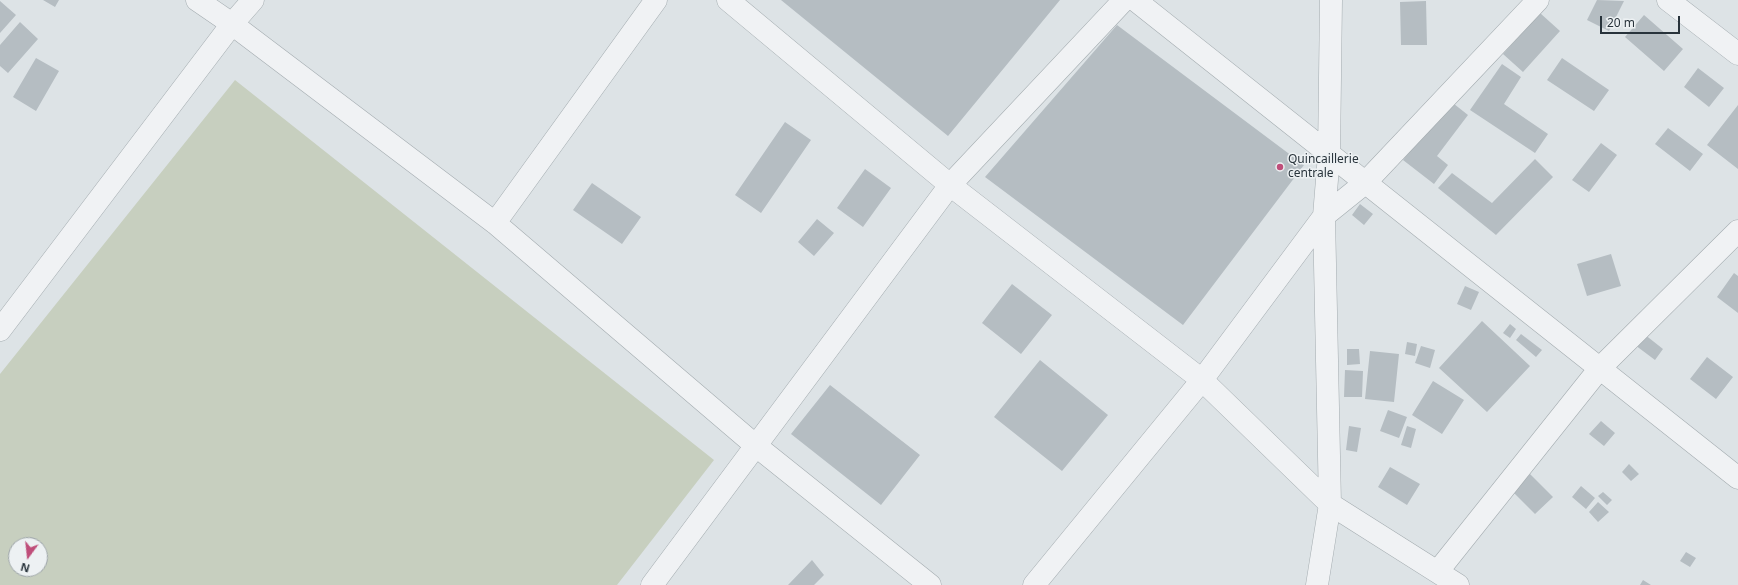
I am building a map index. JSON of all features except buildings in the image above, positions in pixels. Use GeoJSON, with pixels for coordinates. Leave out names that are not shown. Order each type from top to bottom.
{"type":"FeatureCollection","features":[{"type":"Feature","properties":{"kind":"street"},"geometry":{"type":"LineString","coordinates":[[197,0],[232,24],[495,223],[755,445],[930,585]]}},
{"type":"Feature","properties":{"kind":"street"},"geometry":{"type":"LineString","coordinates":[[0,330],[232,24],[254,0]]}},
{"type":"Feature","properties":{"kind":"street"},"geometry":{"type":"LineString","coordinates":[[495,223],[656,0]]}},
{"type":"Feature","properties":{"kind":"street"},"geometry":{"type":"LineString","coordinates":[[728,0],[950,185],[1202,380],[1330,504],[1458,585]]}},
{"type":"Feature","properties":{"kind":"street"},"geometry":{"type":"LineString","coordinates":[[652,585],[950,185],[1124,0]]}},
{"type":"Feature","properties":{"kind":"street"},"geometry":{"type":"LineString","coordinates":[[1135,0],[1738,478]]}},
{"type":"Feature","properties":{"kind":"street"},"geometry":{"type":"LineString","coordinates":[[1317,585],[1330,504],[1324,216],[1329,155],[1331,0]]}},
{"type":"Feature","properties":{"kind":"street"},"geometry":{"type":"LineString","coordinates":[[1034,585],[1202,380],[1324,216],[1365,183],[1538,0]]}},
{"type":"Feature","properties":{"kind":"street"},"geometry":{"type":"LineString","coordinates":[[1668,0],[1738,54]]}},
{"type":"Feature","properties":{"kind":"street"},"geometry":{"type":"LineString","coordinates":[[1438,571],[1600,368],[1738,231]]}},
{"type":"Feature","properties":{"kind":"green space"},"geometry":{"type":"Polygon","coordinates":[[[235,80],[714,460],[617,585],[0,585],[0,374],[235,80]]]}},
{"type":"Feature","properties":{"kind":"place","name":"Quincaillerie centrale"},"geometry":{"type":"Point","coordinates":[1280,167]}}]}
